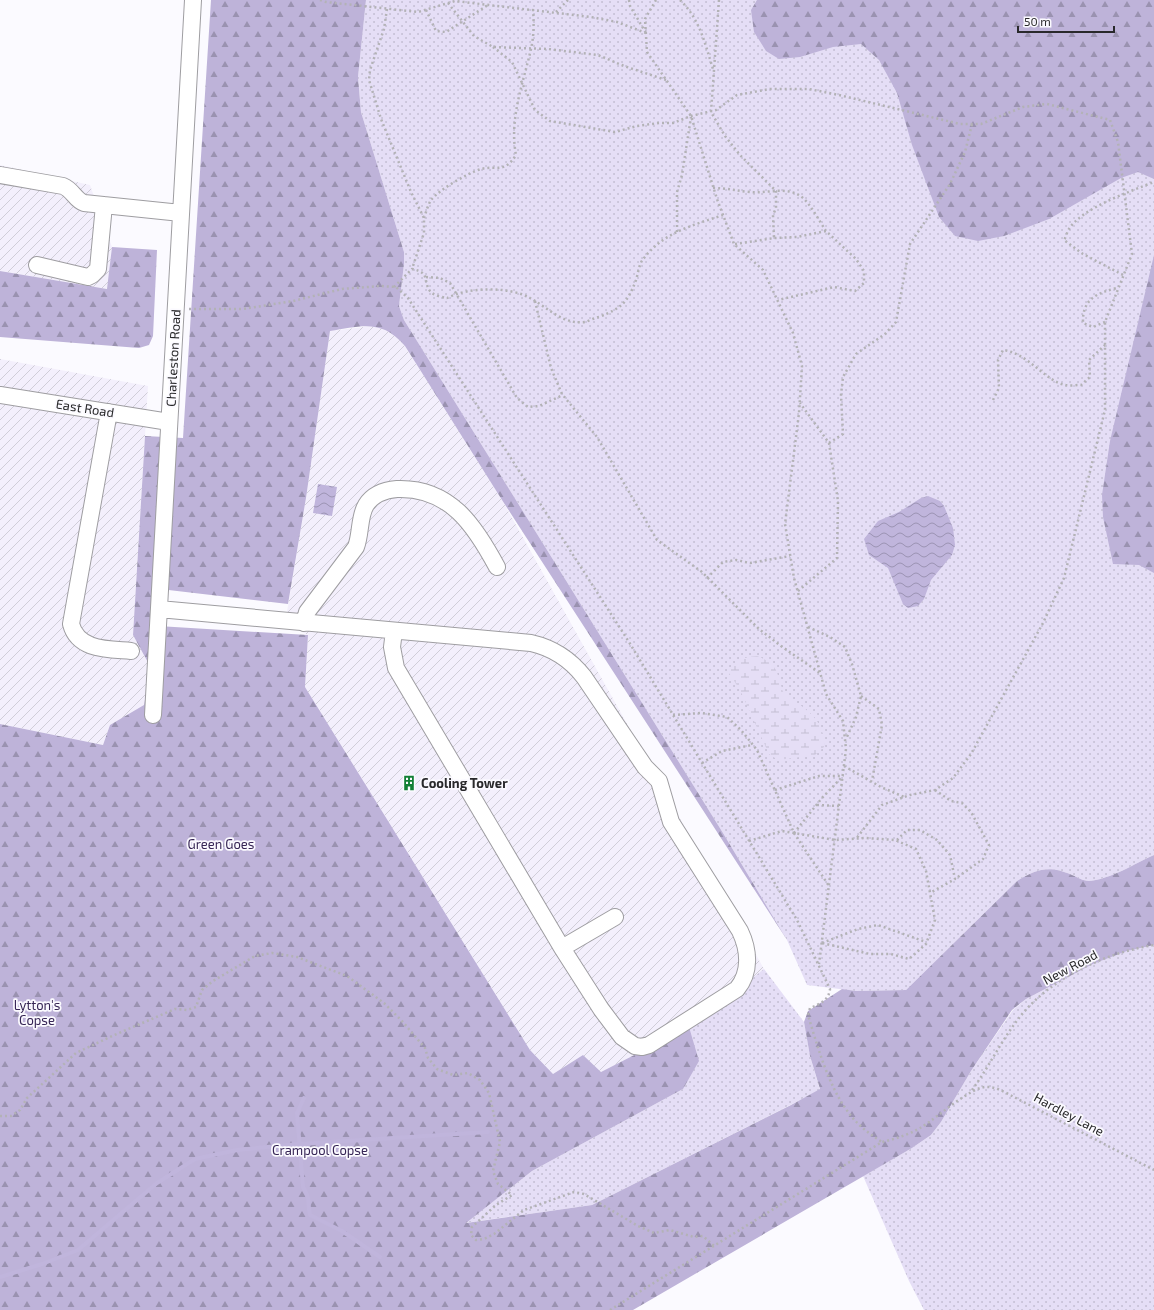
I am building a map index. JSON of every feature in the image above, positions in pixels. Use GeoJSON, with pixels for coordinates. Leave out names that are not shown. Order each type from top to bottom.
{"type":"FeatureCollection","features":[{"type":"Feature","properties":{"kind":"lane","name":"Charleston Road"},"geometry":{"type":"LineString","coordinates":[[153,715],[193,0]]}},
{"type":"Feature","properties":{"kind":"lane"},"geometry":{"type":"LineString","coordinates":[[0,175],[63,186],[69,189],[80,202],[181,213]]}},
{"type":"Feature","properties":{"kind":"lane"},"geometry":{"type":"LineString","coordinates":[[37,265],[88,277],[92,275],[98,269],[104,205]]}},
{"type":"Feature","properties":{"kind":"lane","name":"East Road"},"geometry":{"type":"LineString","coordinates":[[0,394],[169,422]]}},
{"type":"Feature","properties":{"kind":"lane"},"geometry":{"type":"LineString","coordinates":[[109,412],[71,624],[79,638],[89,645],[131,651]]}},
{"type":"Feature","properties":{"kind":"lane"},"geometry":{"type":"LineString","coordinates":[[304,623],[307,612],[356,547],[360,539],[365,506],[374,496],[382,492],[399,489],[420,490],[447,503],[465,518],[482,541],[497,567]]}},
{"type":"Feature","properties":{"kind":"lane"},"geometry":{"type":"LineString","coordinates":[[159,610],[531,643],[555,651],[571,662],[584,677],[645,767],[659,781],[671,822],[740,931],[745,942],[747,962],[744,976],[737,989],[649,1045],[642,1047],[629,1042],[616,1030],[562,948],[396,668],[392,647],[394,631]]}},
{"type":"Feature","properties":{"kind":"lane"},"geometry":{"type":"LineString","coordinates":[[562,948],[615,916]]}},
{"type":"Feature","properties":{"kind":"path"},"geometry":{"type":"LineString","coordinates":[[320,0],[326,2],[418,12],[455,1],[533,9],[617,22],[646,33]]}},
{"type":"Feature","properties":{"kind":"path"},"geometry":{"type":"LineString","coordinates":[[556,12],[568,0]]}},
{"type":"Feature","properties":{"kind":"path"},"geometry":{"type":"LineString","coordinates":[[629,0],[630,6],[646,33]]}},
{"type":"Feature","properties":{"kind":"path"},"geometry":{"type":"LineString","coordinates":[[656,0],[645,20],[647,52],[691,116],[713,188],[734,244],[763,270],[793,333],[802,366],[800,403],[785,524],[790,556],[807,627],[826,694],[843,721],[845,740],[843,776],[819,964]]}},
{"type":"Feature","properties":{"kind":"path"},"geometry":{"type":"LineString","coordinates":[[680,0],[690,9],[697,21],[714,72]]}},
{"type":"Feature","properties":{"kind":"path"},"geometry":{"type":"LineString","coordinates":[[719,0],[711,112],[730,142],[776,191],[776,208],[773,214],[774,238]]}},
{"type":"Feature","properties":{"kind":"path"},"geometry":{"type":"LineString","coordinates":[[448,3],[474,36],[493,47],[512,62],[535,110],[550,121],[615,132],[637,126],[673,123],[691,116],[716,110],[737,95],[770,89],[809,89],[960,124],[981,124],[1023,107],[1047,104],[1110,120],[1118,142],[1132,254],[1105,322],[1105,410],[1064,578],[1043,623],[971,754],[953,778],[935,790],[904,797],[882,805],[856,839]]}},
{"type":"Feature","properties":{"kind":"path"},"geometry":{"type":"LineString","coordinates":[[426,10],[436,31],[446,32],[488,5]]}},
{"type":"Feature","properties":{"kind":"path"},"geometry":{"type":"LineString","coordinates":[[387,9],[384,29],[370,70],[369,80],[381,119],[424,218]]}},
{"type":"Feature","properties":{"kind":"path"},"geometry":{"type":"LineString","coordinates":[[393,287],[412,270],[424,233],[424,218],[431,200],[456,180],[482,169],[496,169],[510,164],[516,155],[512,138],[522,82],[534,30],[533,9]]}},
{"type":"Feature","properties":{"kind":"path"},"geometry":{"type":"LineString","coordinates":[[493,47],[531,48],[598,55],[624,66],[666,80]]}},
{"type":"Feature","properties":{"kind":"path"},"geometry":{"type":"LineString","coordinates":[[677,232],[676,192],[682,175],[691,116]]}},
{"type":"Feature","properties":{"kind":"path"},"geometry":{"type":"LineString","coordinates":[[829,443],[843,434],[841,395],[843,377],[856,354],[885,334],[896,322],[910,244],[950,184],[965,152],[972,124]]}},
{"type":"Feature","properties":{"kind":"path"},"geometry":{"type":"LineString","coordinates":[[1123,274],[1083,254],[1064,240],[1069,228],[1081,216],[1124,193],[1154,182]]}},
{"type":"Feature","properties":{"kind":"path"},"geometry":{"type":"LineString","coordinates":[[713,188],[732,188],[748,192],[788,191],[803,198],[826,231],[856,259],[864,271],[864,283],[855,291],[834,288],[778,300]]}},
{"type":"Feature","properties":{"kind":"path"},"geometry":{"type":"LineString","coordinates":[[412,270],[421,271],[426,277],[430,291],[437,296],[448,298],[457,293],[481,289],[515,292],[535,301],[556,316],[569,321],[584,322],[618,309],[628,297],[643,258],[664,239],[677,232],[723,215]]}},
{"type":"Feature","properties":{"kind":"path"},"geometry":{"type":"LineString","coordinates":[[734,244],[774,238],[797,237],[826,231]]}},
{"type":"Feature","properties":{"kind":"path"},"geometry":{"type":"LineString","coordinates":[[426,277],[440,278],[450,283],[517,398],[528,408],[538,406],[563,395]]}},
{"type":"Feature","properties":{"kind":"path"},"geometry":{"type":"LineString","coordinates":[[176,308],[243,309],[293,301],[342,290],[380,286],[393,287],[402,291],[408,298],[625,636],[797,920],[830,989],[828,997],[808,1011],[813,1032],[833,1086],[846,1110],[867,1132],[882,1142]]}},
{"type":"Feature","properties":{"kind":"path"},"geometry":{"type":"LineString","coordinates":[[1105,322],[1093,327],[1083,323],[1083,313],[1091,299],[1100,292],[1118,288]]}},
{"type":"Feature","properties":{"kind":"path"},"geometry":{"type":"LineString","coordinates":[[535,301],[551,368],[563,395],[597,437],[657,540],[707,578],[759,629],[820,673]]}},
{"type":"Feature","properties":{"kind":"path"},"geometry":{"type":"LineString","coordinates":[[993,400],[999,388],[998,360],[1003,350],[1010,351],[1027,360],[1047,375],[1065,385],[1081,385],[1090,377],[1089,360],[1105,345]]}},
{"type":"Feature","properties":{"kind":"path"},"geometry":{"type":"LineString","coordinates":[[798,591],[837,558],[838,501],[829,443],[800,403]]}},
{"type":"Feature","properties":{"kind":"path"},"geometry":{"type":"LineString","coordinates":[[707,578],[723,562],[736,560],[750,563],[790,556]]}},
{"type":"Feature","properties":{"kind":"path"},"geometry":{"type":"LineString","coordinates":[[807,627],[845,647],[852,664],[861,696],[856,717],[845,740]]}},
{"type":"Feature","properties":{"kind":"path"},"geometry":{"type":"LineString","coordinates":[[861,696],[879,709],[882,725],[872,781]]}},
{"type":"Feature","properties":{"kind":"path"},"geometry":{"type":"LineString","coordinates":[[673,715],[701,712],[727,717],[741,730],[757,750],[794,833],[829,886]]}},
{"type":"Feature","properties":{"kind":"path"},"geometry":{"type":"LineString","coordinates":[[702,763],[722,751],[753,745]]}},
{"type":"Feature","properties":{"kind":"path"},"geometry":{"type":"LineString","coordinates":[[844,766],[904,797]]}},
{"type":"Feature","properties":{"kind":"path"},"geometry":{"type":"LineString","coordinates":[[775,790],[819,776],[843,776]]}},
{"type":"Feature","properties":{"kind":"path"},"geometry":{"type":"LineString","coordinates":[[794,833],[817,804],[843,776]]}},
{"type":"Feature","properties":{"kind":"path"},"geometry":{"type":"LineString","coordinates":[[930,893],[955,879],[983,859],[989,846],[971,812],[962,803],[951,801],[935,790]]}},
{"type":"Feature","properties":{"kind":"path"},"geometry":{"type":"LineString","coordinates":[[817,804],[839,806]]}},
{"type":"Feature","properties":{"kind":"path"},"geometry":{"type":"LineString","coordinates":[[897,841],[907,830],[920,830],[937,840],[950,855],[955,879]]}},
{"type":"Feature","properties":{"kind":"path"},"geometry":{"type":"LineString","coordinates":[[749,841],[782,831],[835,840],[856,839],[897,841],[916,849],[926,871],[935,920],[926,942],[909,959],[891,954],[862,953],[822,943]]}},
{"type":"Feature","properties":{"kind":"path"},"geometry":{"type":"LineString","coordinates":[[822,943],[858,929],[878,925],[926,942]]}},
{"type":"Feature","properties":{"kind":"path","name":"New Road"},"geometry":{"type":"LineString","coordinates":[[972,1091],[1019,1018],[1043,993],[1059,982],[1110,958],[1154,945]]}},
{"type":"Feature","properties":{"kind":"path"},"geometry":{"type":"LineString","coordinates":[[0,1116],[10,1116],[20,1110],[27,1098],[76,1053],[175,1009],[187,1010],[196,1007],[202,990],[207,985],[255,956],[272,953],[297,957],[346,976],[384,1003],[425,1048],[428,1058],[437,1069],[453,1075],[468,1073],[480,1080],[489,1093],[500,1142],[493,1171],[498,1184],[512,1195],[496,1205],[472,1227],[471,1235],[476,1240],[484,1239],[494,1234],[524,1210],[574,1192],[584,1194],[638,1226],[654,1232],[670,1230],[694,1238],[703,1236],[714,1246]]}},
{"type":"Feature","properties":{"kind":"path","name":"Hardley Lane"},"geometry":{"type":"LineString","coordinates":[[972,1091],[988,1086],[996,1088],[1154,1170]]}},
{"type":"Feature","properties":{"kind":"path"},"geometry":{"type":"LineString","coordinates":[[610,1310],[882,1142],[907,1135],[921,1128],[972,1091]]}},
{"type":"Feature","properties":{"kind":"shaded area"},"geometry":{"type":"Polygon","coordinates":[[[0,165],[90,185],[112,247],[108,289],[0,271],[0,165]]]}},
{"type":"Feature","properties":{"kind":"shaded area"},"geometry":{"type":"Polygon","coordinates":[[[372,326],[385,329],[396,336],[405,346],[502,500],[764,969],[689,1027],[601,1072],[583,1055],[553,1074],[530,1050],[305,687],[308,635],[285,624],[306,498],[330,331],[372,326]]]}},
{"type":"Feature","properties":{"kind":"shaded area"},"geometry":{"type":"Polygon","coordinates":[[[0,359],[148,386],[133,635],[151,668],[144,706],[110,725],[103,745],[0,724],[0,359]]]}},
{"type":"Feature","properties":{"kind":"green space"},"geometry":{"type":"Polygon","coordinates":[[[211,0],[366,0],[358,77],[361,112],[404,252],[399,306],[404,320],[723,833],[787,940],[502,500],[405,346],[396,337],[388,332],[371,326],[352,327],[330,331],[306,498],[288,604],[160,589],[158,626],[308,635],[305,687],[530,1050],[553,1074],[583,1055],[601,1072],[689,1027],[699,1061],[683,1089],[532,1171],[466,1223],[592,1205],[791,1105],[820,1089],[810,1056],[804,1022],[808,1011],[842,989],[856,991],[906,990],[1017,881],[1037,871],[1050,869],[1057,870],[1082,880],[1097,880],[1122,871],[1154,855],[1154,945],[1127,951],[1093,964],[1026,999],[1012,1010],[971,1071],[941,1122],[931,1135],[912,1148],[633,1310],[0,1310],[0,724],[103,745],[110,725],[144,705],[151,668],[133,635],[145,436],[183,438],[211,0]]]}},
{"type":"Feature","properties":{"kind":"green space"},"geometry":{"type":"Polygon","coordinates":[[[366,0],[905,0],[1154,4],[1154,855],[1122,871],[1097,880],[1089,881],[1064,872],[1050,869],[1037,871],[1024,877],[1017,881],[906,990],[856,991],[807,985],[787,940],[723,833],[404,320],[399,306],[404,252],[361,112],[358,77],[366,0]]]}},
{"type":"Feature","properties":{"kind":"green space"},"geometry":{"type":"Polygon","coordinates":[[[757,0],[1154,0],[1154,179],[1138,172],[1121,178],[1049,219],[1004,236],[978,241],[955,236],[939,217],[912,145],[897,93],[879,60],[861,44],[833,47],[800,57],[779,59],[766,51],[754,32],[751,10],[757,0]]]}},
{"type":"Feature","properties":{"kind":"green space"},"geometry":{"type":"Polygon","coordinates":[[[112,247],[157,250],[153,336],[149,345],[139,348],[0,337],[0,271],[107,289],[112,247]]]}},
{"type":"Feature","properties":{"kind":"green space"},"geometry":{"type":"Polygon","coordinates":[[[1154,255],[1154,573],[1139,565],[1113,564],[1103,517],[1102,495],[1110,441],[1154,255]]]}},
{"type":"Feature","properties":{"kind":"green space"},"geometry":{"type":"Polygon","coordinates":[[[757,656],[774,666],[784,694],[812,715],[817,722],[824,737],[824,747],[815,755],[778,760],[769,754],[740,690],[729,673],[736,662],[748,657],[757,656]]]}},
{"type":"Feature","properties":{"kind":"green space"},"geometry":{"type":"Polygon","coordinates":[[[1154,945],[1154,1310],[924,1310],[909,1281],[863,1176],[912,1148],[931,1135],[941,1122],[971,1071],[1013,1010],[1026,999],[1093,964],[1127,951],[1154,945]]]}},
{"type":"Feature","properties":{"kind":"green space"},"geometry":{"type":"Polygon","coordinates":[[[764,969],[804,1022],[810,1056],[820,1090],[592,1205],[465,1223],[532,1171],[683,1089],[689,1027],[764,969]]]}},
{"type":"Feature","properties":{"kind":"water"},"geometry":{"type":"Polygon","coordinates":[[[318,484],[337,487],[332,516],[313,513],[318,484]]]}},
{"type":"Feature","properties":{"kind":"water"},"geometry":{"type":"Polygon","coordinates":[[[928,496],[940,501],[944,506],[953,528],[955,545],[952,555],[931,580],[924,599],[918,606],[908,608],[903,604],[888,568],[869,555],[864,539],[878,521],[899,512],[921,498],[928,496]]]}},
{"type":"Feature","properties":{"kind":"waterway"},"geometry":{"type":"LineString","coordinates":[[304,1098],[297,1113],[303,1187],[308,1198],[310,1215],[342,1231],[380,1257]]}},
{"type":"Feature","properties":{"kind":"waterway"},"geometry":{"type":"LineString","coordinates":[[0,1277],[42,1264],[78,1250],[157,1183],[195,1159],[237,1150],[299,1144],[488,1132]]}},
{"type":"Feature","properties":{"kind":"place","name":"Cooling Tower"},"geometry":{"type":"Point","coordinates":[409,783]}},
{"type":"Feature","properties":{"kind":"park label","name":"Green Goes"},"geometry":{"type":"Point","coordinates":[221,844]}},
{"type":"Feature","properties":{"kind":"park label","name":"Lytton's Copse"},"geometry":{"type":"Point","coordinates":[37,1012]}},
{"type":"Feature","properties":{"kind":"park label","name":"Crampool Copse"},"geometry":{"type":"Point","coordinates":[320,1150]}}]}
